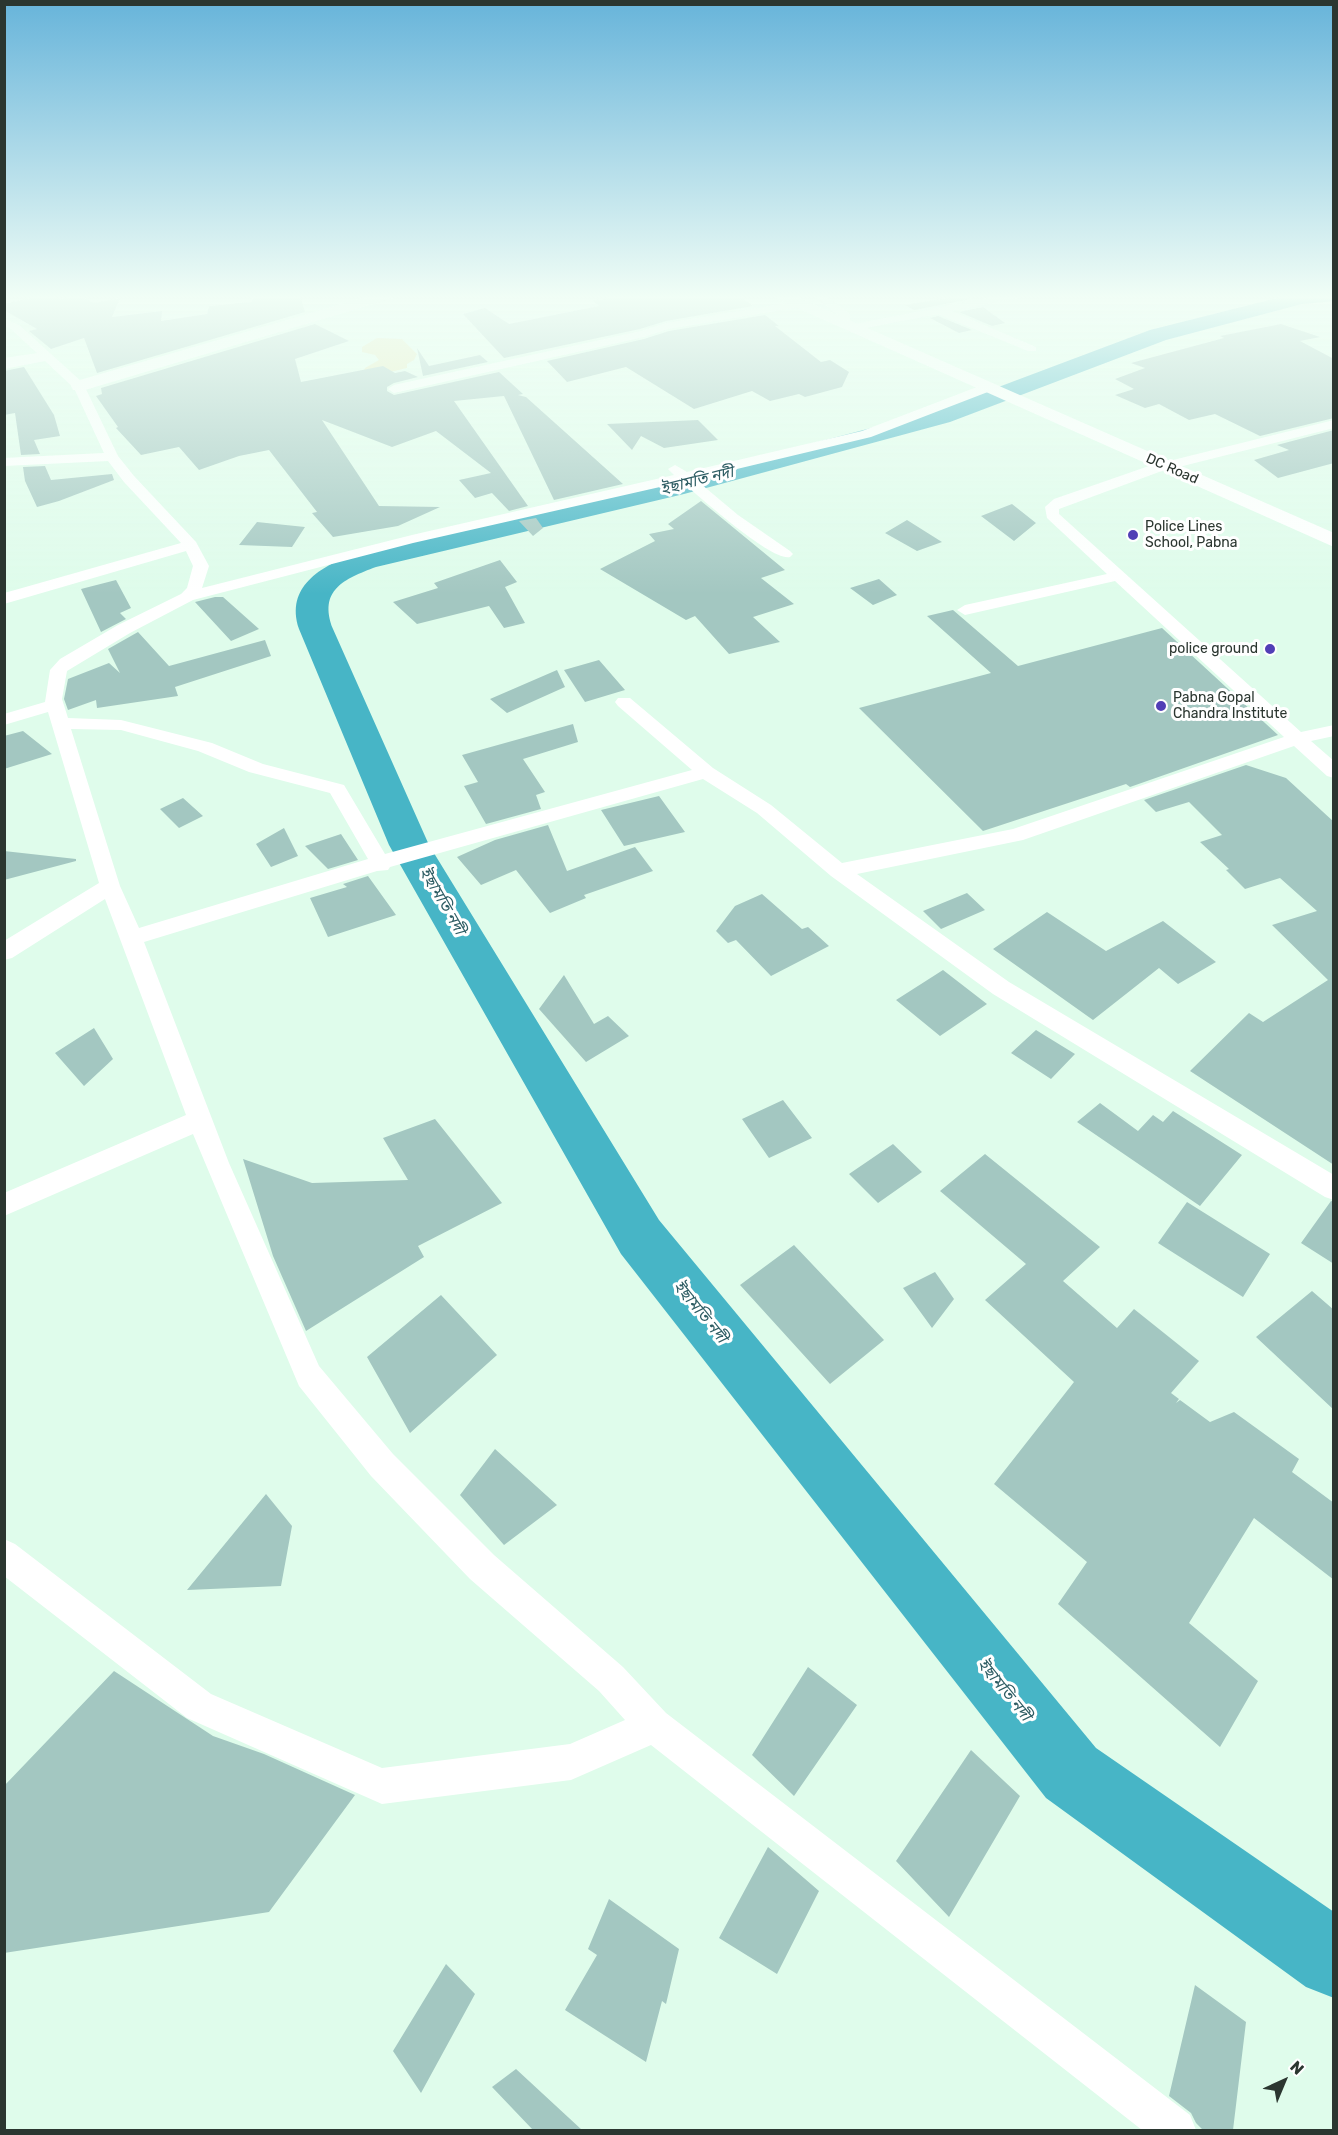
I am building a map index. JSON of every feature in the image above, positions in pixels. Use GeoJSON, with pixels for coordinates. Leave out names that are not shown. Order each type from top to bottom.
{"type":"FeatureCollection","features":[{"type":"Feature","properties":{"kind":"street"},"geometry":{"type":"LineString","coordinates":[[83,395],[112,457],[129,479],[191,545],[201,566],[190,594]]}},
{"type":"Feature","properties":{"kind":"street"},"geometry":{"type":"LineString","coordinates":[[785,554],[671,469],[805,438],[946,395]]}},
{"type":"Feature","properties":{"kind":"street"},"geometry":{"type":"LineString","coordinates":[[190,594],[866,434],[957,395]]}},
{"type":"Feature","properties":{"kind":"street","name":"DC Road"},"geometry":{"type":"LineString","coordinates":[[1007,395],[1161,467],[1334,541]]}},
{"type":"Feature","properties":{"kind":"street"},"geometry":{"type":"LineString","coordinates":[[1334,424],[1161,467],[1064,500],[1052,507],[1052,516],[1334,772]]}},
{"type":"Feature","properties":{"kind":"street"},"geometry":{"type":"LineString","coordinates":[[4,462],[112,457]]}},
{"type":"Feature","properties":{"kind":"street"},"geometry":{"type":"LineString","coordinates":[[361,537],[284,565],[190,594],[66,663],[59,670],[53,699],[110,886],[132,938],[216,1163],[309,1376],[382,1465],[482,1567],[611,1679],[654,1725],[1175,2130]]}},
{"type":"Feature","properties":{"kind":"street"},"geometry":{"type":"LineString","coordinates":[[4,599],[191,545]]}},
{"type":"Feature","properties":{"kind":"street"},"geometry":{"type":"LineString","coordinates":[[965,610],[1117,576]]}},
{"type":"Feature","properties":{"kind":"street"},"geometry":{"type":"LineString","coordinates":[[624,702],[706,772],[764,809],[838,871],[1001,987],[1334,1189]]}},
{"type":"Feature","properties":{"kind":"street"},"geometry":{"type":"LineString","coordinates":[[4,720],[56,714],[121,725],[205,747],[256,768],[337,789],[381,864]]}},
{"type":"Feature","properties":{"kind":"street"},"geometry":{"type":"LineString","coordinates":[[838,871],[1016,835],[1295,739],[1334,730]]}},
{"type":"Feature","properties":{"kind":"street"},"geometry":{"type":"LineString","coordinates":[[132,938],[452,841],[706,772]]}},
{"type":"Feature","properties":{"kind":"street"},"geometry":{"type":"LineString","coordinates":[[4,952],[110,886]]}},
{"type":"Feature","properties":{"kind":"street"},"geometry":{"type":"LineString","coordinates":[[4,1205],[200,1120]]}},
{"type":"Feature","properties":{"kind":"street"},"geometry":{"type":"LineString","coordinates":[[4,1555],[199,1706],[382,1786],[571,1762],[654,1725]]}},
{"type":"Feature","properties":{"kind":"building"},"geometry":{"type":"Polygon","coordinates":[[[4,395],[41,395],[54,415],[60,436],[34,440],[40,454],[21,455],[15,413],[4,415],[4,395]]]}},
{"type":"Feature","properties":{"kind":"building"},"geometry":{"type":"Polygon","coordinates":[[[518,395],[526,397],[623,484],[554,500],[504,396],[454,401],[528,506],[509,511],[492,493],[475,498],[459,480],[491,473],[436,431],[392,447],[322,420],[379,506],[440,507],[398,526],[333,537],[312,513],[317,512],[269,450],[239,456],[199,470],[179,447],[141,455],[116,428],[118,427],[96,396],[520,395],[518,395]]]}},
{"type":"Feature","properties":{"kind":"building"},"geometry":{"type":"Polygon","coordinates":[[[671,395],[740,395],[694,409],[671,395]]]}},
{"type":"Feature","properties":{"kind":"building"},"geometry":{"type":"Polygon","coordinates":[[[759,395],[796,395],[770,401],[759,395]]]}},
{"type":"Feature","properties":{"kind":"building"},"geometry":{"type":"Polygon","coordinates":[[[1115,395],[1334,395],[1334,418],[1260,436],[1215,414],[1189,420],[1159,404],[1145,408],[1115,395]]]}},
{"type":"Feature","properties":{"kind":"building"},"geometry":{"type":"Polygon","coordinates":[[[698,420],[718,440],[664,448],[641,436],[632,450],[607,424],[698,420]]]}},
{"type":"Feature","properties":{"kind":"building"},"geometry":{"type":"Polygon","coordinates":[[[1334,430],[1334,463],[1278,478],[1254,460],[1289,450],[1277,445],[1334,430]]]}},
{"type":"Feature","properties":{"kind":"building"},"geometry":{"type":"Polygon","coordinates":[[[45,466],[51,480],[112,474],[114,480],[37,507],[25,481],[23,467],[45,466]]]}},
{"type":"Feature","properties":{"kind":"building"},"geometry":{"type":"Polygon","coordinates":[[[701,501],[785,570],[761,578],[794,604],[753,617],[780,642],[729,654],[695,616],[686,620],[600,569],[655,541],[649,534],[674,529],[668,524],[701,501]]]}},
{"type":"Feature","properties":{"kind":"building"},"geometry":{"type":"Polygon","coordinates":[[[1012,504],[1036,523],[1014,541],[981,516],[1012,504]]]}},
{"type":"Feature","properties":{"kind":"building"},"geometry":{"type":"Polygon","coordinates":[[[536,518],[543,528],[533,536],[519,521],[536,518]]]}},
{"type":"Feature","properties":{"kind":"building"},"geometry":{"type":"Polygon","coordinates":[[[907,520],[942,542],[917,551],[885,533],[907,520]]]}},
{"type":"Feature","properties":{"kind":"building"},"geometry":{"type":"Polygon","coordinates":[[[257,522],[305,527],[292,547],[239,545],[257,522]]]}},
{"type":"Feature","properties":{"kind":"building"},"geometry":{"type":"Polygon","coordinates":[[[500,560],[517,582],[505,587],[525,623],[504,628],[489,606],[417,624],[393,602],[438,588],[434,583],[500,560]]]}},
{"type":"Feature","properties":{"kind":"building"},"geometry":{"type":"Polygon","coordinates":[[[879,579],[897,595],[873,605],[850,588],[879,579]]]}},
{"type":"Feature","properties":{"kind":"building"},"geometry":{"type":"Polygon","coordinates":[[[116,580],[131,608],[120,613],[126,619],[101,632],[81,589],[116,580]]]}},
{"type":"Feature","properties":{"kind":"building"},"geometry":{"type":"Polygon","coordinates":[[[223,597],[259,629],[231,641],[195,602],[223,597]]]}},
{"type":"Feature","properties":{"kind":"building","name":"Pabna Gopal Chandra Institute"},"geometry":{"type":"Polygon","coordinates":[[[953,610],[1018,666],[1162,628],[1278,735],[1130,787],[1126,784],[983,831],[859,708],[991,673],[927,616],[953,610]]]}},
{"type":"Feature","properties":{"kind":"building"},"geometry":{"type":"Polygon","coordinates":[[[138,632],[169,666],[265,640],[271,656],[175,687],[178,696],[97,708],[96,700],[68,710],[64,699],[68,679],[109,663],[120,673],[108,649],[138,632]]]}},
{"type":"Feature","properties":{"kind":"building"},"geometry":{"type":"Polygon","coordinates":[[[599,660],[625,690],[585,702],[564,670],[599,660]]]}},
{"type":"Feature","properties":{"kind":"building"},"geometry":{"type":"Polygon","coordinates":[[[557,670],[565,687],[507,713],[490,699],[557,670]]]}},
{"type":"Feature","properties":{"kind":"building"},"geometry":{"type":"Polygon","coordinates":[[[573,724],[578,742],[523,759],[545,792],[536,795],[541,809],[486,824],[464,786],[478,782],[462,755],[573,724]]]}},
{"type":"Feature","properties":{"kind":"building"},"geometry":{"type":"Polygon","coordinates":[[[23,731],[52,754],[4,769],[4,736],[23,731]]]}},
{"type":"Feature","properties":{"kind":"building"},"geometry":{"type":"Polygon","coordinates":[[[1246,765],[1286,778],[1334,822],[1334,1165],[1190,1071],[1249,1013],[1263,1022],[1328,980],[1272,925],[1317,911],[1280,878],[1245,889],[1226,870],[1229,869],[1200,842],[1222,835],[1189,802],[1156,812],[1144,800],[1246,765]]]}},
{"type":"Feature","properties":{"kind":"building"},"geometry":{"type":"Polygon","coordinates":[[[659,796],[685,832],[624,846],[601,810],[659,796]]]}},
{"type":"Feature","properties":{"kind":"building"},"geometry":{"type":"Polygon","coordinates":[[[183,798],[203,816],[179,828],[160,809],[183,798]]]}},
{"type":"Feature","properties":{"kind":"building"},"geometry":{"type":"Polygon","coordinates":[[[548,825],[567,871],[635,847],[653,871],[584,895],[586,898],[550,913],[516,870],[481,885],[457,857],[495,840],[548,825]]]}},
{"type":"Feature","properties":{"kind":"building"},"geometry":{"type":"Polygon","coordinates":[[[284,828],[298,856],[271,867],[256,844],[284,828]]]}},
{"type":"Feature","properties":{"kind":"building"},"geometry":{"type":"Polygon","coordinates":[[[341,834],[358,860],[328,869],[305,846],[341,834]]]}},
{"type":"Feature","properties":{"kind":"building"},"geometry":{"type":"Polygon","coordinates":[[[4,851],[76,859],[76,861],[4,880],[4,851]]]}},
{"type":"Feature","properties":{"kind":"building"},"geometry":{"type":"Polygon","coordinates":[[[368,876],[396,915],[328,937],[310,898],[347,887],[343,884],[368,876]]]}},
{"type":"Feature","properties":{"kind":"building"},"geometry":{"type":"Polygon","coordinates":[[[967,893],[985,910],[941,929],[923,911],[967,893]]]}},
{"type":"Feature","properties":{"kind":"building"},"geometry":{"type":"Polygon","coordinates":[[[762,894],[802,929],[808,927],[829,946],[771,976],[736,940],[728,943],[716,931],[735,906],[762,894]]]}},
{"type":"Feature","properties":{"kind":"building"},"geometry":{"type":"Polygon","coordinates":[[[1047,912],[1106,951],[1163,921],[1216,962],[1178,984],[1159,968],[1093,1020],[993,949],[1047,912]]]}},
{"type":"Feature","properties":{"kind":"building"},"geometry":{"type":"Polygon","coordinates":[[[943,970],[987,1004],[940,1036],[896,1000],[943,970]]]}},
{"type":"Feature","properties":{"kind":"building"},"geometry":{"type":"Polygon","coordinates":[[[564,975],[594,1024],[608,1016],[629,1036],[586,1062],[539,1009],[564,975]]]}},
{"type":"Feature","properties":{"kind":"building"},"geometry":{"type":"Polygon","coordinates":[[[94,1028],[113,1059],[84,1086],[55,1053],[94,1028]]]}},
{"type":"Feature","properties":{"kind":"building"},"geometry":{"type":"Polygon","coordinates":[[[1036,1030],[1075,1054],[1051,1079],[1011,1053],[1036,1030]]]}},
{"type":"Feature","properties":{"kind":"building"},"geometry":{"type":"Polygon","coordinates":[[[783,1100],[812,1138],[769,1158],[742,1119],[783,1100]]]}},
{"type":"Feature","properties":{"kind":"building"},"geometry":{"type":"Polygon","coordinates":[[[1100,1103],[1138,1131],[1153,1115],[1163,1122],[1173,1111],[1242,1155],[1200,1206],[1077,1122],[1100,1103]]]}},
{"type":"Feature","properties":{"kind":"building"},"geometry":{"type":"Polygon","coordinates":[[[435,1119],[502,1203],[418,1246],[424,1257],[306,1331],[273,1256],[243,1159],[312,1183],[408,1180],[383,1138],[435,1119]]]}},
{"type":"Feature","properties":{"kind":"building"},"geometry":{"type":"Polygon","coordinates":[[[893,1144],[922,1172],[878,1203],[849,1174],[893,1144]]]}},
{"type":"Feature","properties":{"kind":"building"},"geometry":{"type":"Polygon","coordinates":[[[985,1154],[1100,1247],[1063,1281],[1117,1328],[1134,1309],[1199,1361],[1171,1393],[1179,1399],[1176,1403],[1180,1400],[1210,1422],[1234,1412],[1299,1459],[1292,1472],[1334,1503],[1334,1580],[1254,1518],[1189,1623],[1258,1681],[1220,1747],[1058,1604],[1087,1562],[994,1484],[1074,1382],[985,1300],[1026,1264],[940,1191],[985,1154]]]}},
{"type":"Feature","properties":{"kind":"building"},"geometry":{"type":"Polygon","coordinates":[[[1331,1201],[1334,1202],[1334,1264],[1301,1243],[1331,1201]]]}},
{"type":"Feature","properties":{"kind":"building"},"geometry":{"type":"Polygon","coordinates":[[[1187,1202],[1270,1254],[1243,1297],[1158,1243],[1187,1202]]]}},
{"type":"Feature","properties":{"kind":"building"},"geometry":{"type":"Polygon","coordinates":[[[794,1245],[884,1340],[830,1384],[740,1285],[794,1245]]]}},
{"type":"Feature","properties":{"kind":"building"},"geometry":{"type":"Polygon","coordinates":[[[935,1272],[954,1299],[932,1328],[903,1288],[935,1272]]]}},
{"type":"Feature","properties":{"kind":"building"},"geometry":{"type":"Polygon","coordinates":[[[1312,1291],[1334,1310],[1334,1410],[1256,1337],[1312,1291]]]}},
{"type":"Feature","properties":{"kind":"building"},"geometry":{"type":"Polygon","coordinates":[[[441,1295],[497,1355],[410,1433],[367,1357],[441,1295]]]}},
{"type":"Feature","properties":{"kind":"building"},"geometry":{"type":"Polygon","coordinates":[[[495,1449],[557,1505],[504,1545],[460,1495],[495,1449]]]}},
{"type":"Feature","properties":{"kind":"building"},"geometry":{"type":"Polygon","coordinates":[[[266,1494],[292,1526],[281,1586],[187,1590],[266,1494]]]}},
{"type":"Feature","properties":{"kind":"building"},"geometry":{"type":"Polygon","coordinates":[[[808,1667],[857,1705],[794,1796],[752,1755],[808,1667]]]}},
{"type":"Feature","properties":{"kind":"building"},"geometry":{"type":"Polygon","coordinates":[[[114,1671],[213,1736],[264,1754],[355,1795],[269,1912],[4,1953],[4,1786],[114,1671]]]}},
{"type":"Feature","properties":{"kind":"building"},"geometry":{"type":"Polygon","coordinates":[[[971,1750],[1020,1796],[949,1917],[896,1861],[971,1750]]]}},
{"type":"Feature","properties":{"kind":"building"},"geometry":{"type":"Polygon","coordinates":[[[768,1847],[819,1891],[777,1974],[719,1938],[768,1847]]]}},
{"type":"Feature","properties":{"kind":"building"},"geometry":{"type":"Polygon","coordinates":[[[609,1899],[679,1949],[666,2004],[662,2001],[646,2062],[565,2010],[597,1955],[588,1949],[609,1899]]]}},
{"type":"Feature","properties":{"kind":"building"},"geometry":{"type":"Polygon","coordinates":[[[446,1964],[475,1994],[421,2093],[393,2051],[446,1964]]]}},
{"type":"Feature","properties":{"kind":"building"},"geometry":{"type":"Polygon","coordinates":[[[1195,1985],[1246,2022],[1233,2130],[1203,2130],[1191,2113],[1169,2096],[1195,1985]]]}},
{"type":"Feature","properties":{"kind":"building"},"geometry":{"type":"Polygon","coordinates":[[[516,2069],[582,2130],[533,2130],[492,2087],[516,2069]]]}},
{"type":"Feature","properties":{"kind":"waterway","name":"ইছামতি নদী"},"geometry":{"type":"LineString","coordinates":[[1000,395],[941,417],[674,488],[366,560],[339,572],[323,584],[313,600],[312,617],[409,845],[640,1237],[1071,1773],[1334,1959]]}},
{"type":"Feature","properties":{"kind":"place","name":"Police Lines School, Pabna"},"geometry":{"type":"Point","coordinates":[1133,535]}},
{"type":"Feature","properties":{"kind":"place","name":"police ground"},"geometry":{"type":"Point","coordinates":[1270,649]}},
{"type":"Feature","properties":{"kind":"place","name":"Pabna Gopal Chandra Institute"},"geometry":{"type":"Point","coordinates":[1161,706]}}]}
